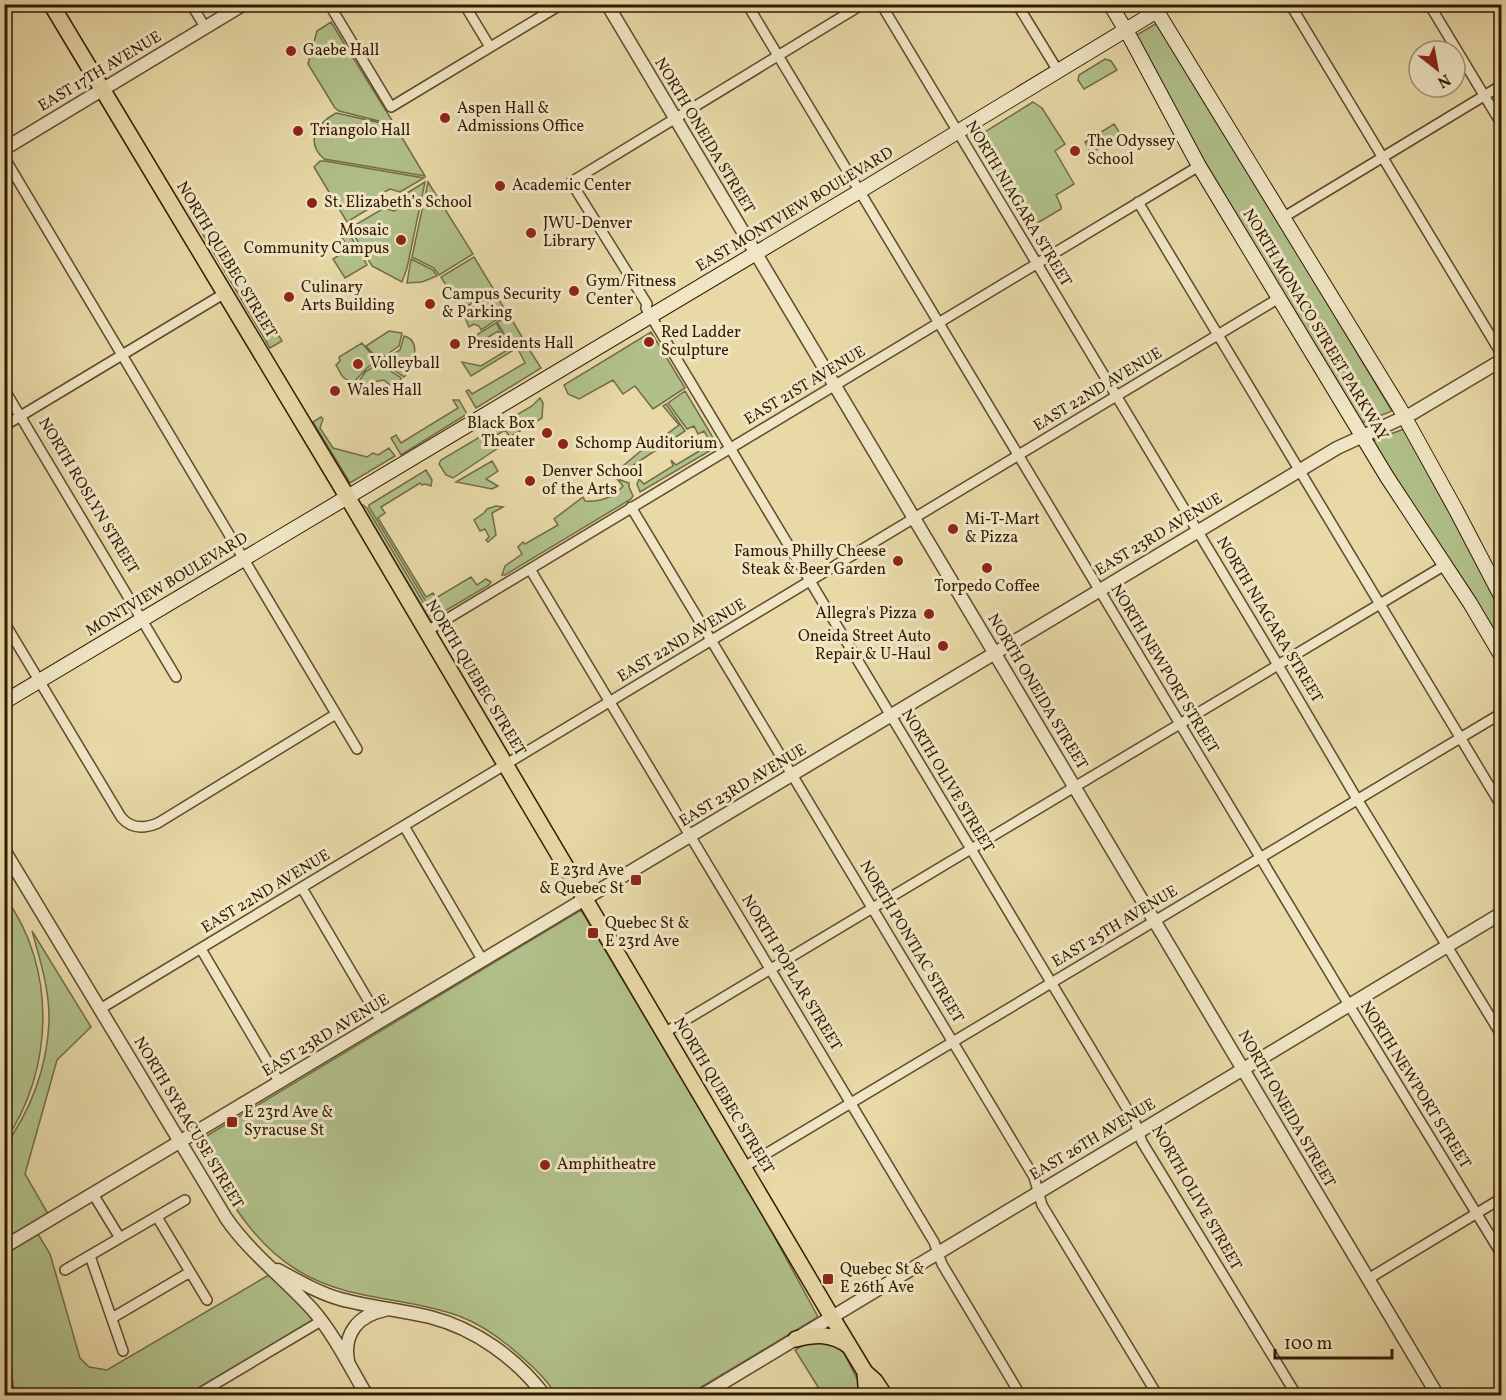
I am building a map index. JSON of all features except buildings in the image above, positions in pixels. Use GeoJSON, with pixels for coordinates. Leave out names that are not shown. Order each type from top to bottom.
{"type":"FeatureCollection","features":[{"type":"Feature","properties":{"kind":"main road","name":"NORTH QUEBEC STREET"},"geometry":{"type":"LineString","coordinates":[[51,4],[348,498],[832,1318],[865,1372],[885,1395]]}},
{"type":"Feature","properties":{"kind":"main road","name":"NORTH MONACO STREET PARKWAY"},"geometry":{"type":"LineString","coordinates":[[1110,4],[1199,166],[1362,435],[1502,657]]}},
{"type":"Feature","properties":{"kind":"main road","name":"EAST MONTVIEW BOULEVARD"},"geometry":{"type":"LineString","coordinates":[[348,498],[1126,30],[1159,6]]}},
{"type":"Feature","properties":{"kind":"main road","name":"NORTH MONACO STREET PARKWAY"},"geometry":{"type":"LineString","coordinates":[[1159,6],[1405,418],[1502,598]]}},
{"type":"Feature","properties":{"kind":"main road","name":"MONTVIEW BOULEVARD"},"geometry":{"type":"LineString","coordinates":[[4,702],[348,498]]}},
{"type":"Feature","properties":{"kind":"main road"},"geometry":{"type":"LineString","coordinates":[[796,1339],[816,1334],[824,1335],[851,1348]]}},
{"type":"Feature","properties":{"kind":"main road","name":"NORTH QUEBEC STREET"},"geometry":{"type":"LineString","coordinates":[[865,1372],[869,1395]]}},
{"type":"Feature","properties":{"kind":"street"},"geometry":{"type":"LineString","coordinates":[[191,4],[205,27]]}},
{"type":"Feature","properties":{"kind":"street","name":"EAST 17TH AVENUE"},"geometry":{"type":"LineString","coordinates":[[4,149],[244,4]]}},
{"type":"Feature","properties":{"kind":"street"},"geometry":{"type":"LineString","coordinates":[[329,4],[391,107],[562,4]]}},
{"type":"Feature","properties":{"kind":"street"},"geometry":{"type":"LineString","coordinates":[[464,4],[490,47]]}},
{"type":"Feature","properties":{"kind":"street","name":"NORTH ONEIDA STREET"},"geometry":{"type":"LineString","coordinates":[[607,4],[1438,1395]]}},
{"type":"Feature","properties":{"kind":"street","name":"NORTH NEWPORT STREET"},"geometry":{"type":"LineString","coordinates":[[747,4],[1348,1005],[1502,1255]]}},
{"type":"Feature","properties":{"kind":"street"},"geometry":{"type":"LineString","coordinates":[[675,119],[863,4]]}},
{"type":"Feature","properties":{"kind":"street","name":"NORTH NIAGARA STREET"},"geometry":{"type":"LineString","coordinates":[[881,4],[1357,799],[1502,1036]]}},
{"type":"Feature","properties":{"kind":"street"},"geometry":{"type":"LineString","coordinates":[[1017,4],[1058,71]]}},
{"type":"Feature","properties":{"kind":"street"},"geometry":{"type":"LineString","coordinates":[[1290,4],[1502,355]]}},
{"type":"Feature","properties":{"kind":"street"},"geometry":{"type":"LineString","coordinates":[[1429,4],[1502,125]]}},
{"type":"Feature","properties":{"kind":"street"},"geometry":{"type":"LineString","coordinates":[[1284,217],[1502,85]]}},
{"type":"Feature","properties":{"kind":"street","name":"NORTH OLIVE STREET"},"geometry":{"type":"LineString","coordinates":[[675,119],[571,182],[647,304],[646,308],[1135,1122],[1142,1142],[1297,1395]]}},
{"type":"Feature","properties":{"kind":"street"},"geometry":{"type":"LineString","coordinates":[[4,158],[357,750]]}},
{"type":"Feature","properties":{"kind":"street","name":"EAST 21ST AVENUE"},"geometry":{"type":"LineString","coordinates":[[427,631],[1199,166]]}},
{"type":"Feature","properties":{"kind":"street"},"geometry":{"type":"LineString","coordinates":[[1138,202],[1502,807]]}},
{"type":"Feature","properties":{"kind":"street"},"geometry":{"type":"LineString","coordinates":[[4,426],[225,293]]}},
{"type":"Feature","properties":{"kind":"street","name":"EAST 22ND AVENUE"},"geometry":{"type":"LineString","coordinates":[[100,1010],[1279,298]]}},
{"type":"Feature","properties":{"kind":"street","name":"EAST 23RD AVENUE"},"geometry":{"type":"LineString","coordinates":[[4,1247],[181,1143],[1299,470],[1362,435],[1405,418],[1502,360]]}},
{"type":"Feature","properties":{"kind":"street","name":"NORTH ROSLYN STREET"},"geometry":{"type":"LineString","coordinates":[[4,389],[176,677]]}},
{"type":"Feature","properties":{"kind":"street","name":"NORTH PONTIAC STREET"},"geometry":{"type":"LineString","coordinates":[[631,507],[1034,1177],[1042,1205],[1158,1395]]}},
{"type":"Feature","properties":{"kind":"street"},"geometry":{"type":"LineString","coordinates":[[664,1033],[1445,565]]}},
{"type":"Feature","properties":{"kind":"street","name":"NORTH POPLAR STREET"},"geometry":{"type":"LineString","coordinates":[[530,568],[934,1242],[942,1264],[1021,1395]]}},
{"type":"Feature","properties":{"kind":"street"},"geometry":{"type":"LineString","coordinates":[[4,622],[121,817],[136,827],[158,823],[336,714]]}},
{"type":"Feature","properties":{"kind":"street","name":"EAST 25TH AVENUE"},"geometry":{"type":"LineString","coordinates":[[744,1167],[1502,713]]}},
{"type":"Feature","properties":{"kind":"street"},"geometry":{"type":"LineString","coordinates":[[404,826],[483,961]]}},
{"type":"Feature","properties":{"kind":"street","name":"NORTH SYRACUSE STREET"},"geometry":{"type":"LineString","coordinates":[[4,850],[235,1232],[321,1321],[367,1395]]}},
{"type":"Feature","properties":{"kind":"street"},"geometry":{"type":"LineString","coordinates":[[302,888],[381,1022]]}},
{"type":"Feature","properties":{"kind":"street","name":"EAST 26TH AVENUE"},"geometry":{"type":"LineString","coordinates":[[701,1395],[1502,913]]}},
{"type":"Feature","properties":{"kind":"street"},"geometry":{"type":"LineString","coordinates":[[201,949],[280,1083]]}},
{"type":"Feature","properties":{"kind":"street"},"geometry":{"type":"LineString","coordinates":[[93,1194],[120,1238]]}},
{"type":"Feature","properties":{"kind":"street"},"geometry":{"type":"LineString","coordinates":[[1368,1279],[1502,1197]]}},
{"type":"Feature","properties":{"kind":"street"},"geometry":{"type":"LineString","coordinates":[[65,1270],[185,1200]]}},
{"type":"Feature","properties":{"kind":"street"},"geometry":{"type":"LineString","coordinates":[[157,1217],[207,1300]]}},
{"type":"Feature","properties":{"kind":"street"},"geometry":{"type":"LineString","coordinates":[[90,1256],[123,1351]]}},
{"type":"Feature","properties":{"kind":"street"},"geometry":{"type":"LineString","coordinates":[[265,1264],[327,1294],[432,1318],[475,1335],[516,1363],[545,1395]]}},
{"type":"Feature","properties":{"kind":"street"},"geometry":{"type":"LineString","coordinates":[[112,1318],[190,1272]]}},
{"type":"Feature","properties":{"kind":"street"},"geometry":{"type":"LineString","coordinates":[[349,1365],[347,1344],[354,1327],[368,1315],[389,1309]]}},
{"type":"Feature","properties":{"kind":"street"},"geometry":{"type":"LineString","coordinates":[[195,1395],[321,1321]]}},
{"type":"Feature","properties":{"kind":"street"},"geometry":{"type":"LineString","coordinates":[[4,1360],[7,1395]]}},
{"type":"Feature","properties":{"kind":"green space"},"geometry":{"type":"Polygon","coordinates":[[[331,22],[393,122],[391,124],[339,111],[308,64],[317,31],[331,22]]]}},
{"type":"Feature","properties":{"kind":"green space"},"geometry":{"type":"Polygon","coordinates":[[[1157,23],[1392,411],[1362,423],[1204,161],[1135,36],[1157,23]]]}},
{"type":"Feature","properties":{"kind":"green space"},"geometry":{"type":"Polygon","coordinates":[[[1105,59],[1111,61],[1117,70],[1084,89],[1078,80],[1079,75],[1105,59]]]}},
{"type":"Feature","properties":{"kind":"green space"},"geometry":{"type":"Polygon","coordinates":[[[1033,102],[1042,108],[1065,144],[1055,151],[1074,184],[1056,195],[1061,209],[1031,227],[1027,226],[975,138],[1033,102]]]}},
{"type":"Feature","properties":{"kind":"green space"},"geometry":{"type":"Polygon","coordinates":[[[336,113],[395,126],[425,176],[324,159],[315,146],[314,139],[319,127],[336,113]]]}},
{"type":"Feature","properties":{"kind":"green space"},"geometry":{"type":"Polygon","coordinates":[[[1114,124],[1121,135],[1091,153],[1085,142],[1114,124]]]}},
{"type":"Feature","properties":{"kind":"green space"},"geometry":{"type":"Polygon","coordinates":[[[320,161],[424,178],[400,192],[388,190],[381,197],[380,202],[347,222],[314,167],[320,161]]]}},
{"type":"Feature","properties":{"kind":"green space"},"geometry":{"type":"Polygon","coordinates":[[[425,182],[402,282],[372,266],[350,228],[384,208],[396,210],[402,203],[402,196],[425,182]]]}},
{"type":"Feature","properties":{"kind":"green space"},"geometry":{"type":"Polygon","coordinates":[[[428,182],[473,254],[439,275],[434,268],[412,257],[428,182]]]}},
{"type":"Feature","properties":{"kind":"green space"},"geometry":{"type":"Polygon","coordinates":[[[197,205],[209,218],[282,341],[270,348],[191,214],[192,208],[197,205]]]}},
{"type":"Feature","properties":{"kind":"green space"},"geometry":{"type":"Polygon","coordinates":[[[346,228],[367,265],[345,278],[333,259],[349,249],[339,233],[346,228]]]}},
{"type":"Feature","properties":{"kind":"green space"},"geometry":{"type":"Polygon","coordinates":[[[474,257],[494,290],[461,310],[441,277],[474,257]]]}},
{"type":"Feature","properties":{"kind":"green space"},"geometry":{"type":"Polygon","coordinates":[[[411,259],[433,270],[437,276],[422,282],[407,283],[411,259]]]}},
{"type":"Feature","properties":{"kind":"green space"},"geometry":{"type":"Polygon","coordinates":[[[495,293],[507,313],[481,330],[474,324],[469,327],[463,313],[495,293]]]}},
{"type":"Feature","properties":{"kind":"green space"},"geometry":{"type":"Polygon","coordinates":[[[509,315],[525,342],[518,348],[512,347],[497,322],[509,315]]]}},
{"type":"Feature","properties":{"kind":"green space"},"geometry":{"type":"Polygon","coordinates":[[[496,323],[512,351],[471,376],[462,362],[481,366],[509,349],[498,331],[479,343],[475,341],[478,334],[496,323]]]}},
{"type":"Feature","properties":{"kind":"green space"},"geometry":{"type":"Polygon","coordinates":[[[389,331],[402,333],[399,346],[379,360],[366,346],[389,331]]]}},
{"type":"Feature","properties":{"kind":"green space"},"geometry":{"type":"Polygon","coordinates":[[[651,332],[685,388],[653,409],[635,386],[623,394],[613,380],[579,399],[568,394],[564,385],[651,332]]]}},
{"type":"Feature","properties":{"kind":"green space"},"geometry":{"type":"Polygon","coordinates":[[[404,336],[410,339],[415,348],[411,367],[404,377],[381,361],[400,350],[404,336]]]}},
{"type":"Feature","properties":{"kind":"green space"},"geometry":{"type":"Polygon","coordinates":[[[362,343],[377,361],[352,384],[342,376],[336,365],[340,361],[339,357],[362,343]]]}},
{"type":"Feature","properties":{"kind":"green space"},"geometry":{"type":"Polygon","coordinates":[[[527,346],[541,368],[476,408],[466,391],[469,390],[472,394],[525,363],[519,351],[527,346]]]}},
{"type":"Feature","properties":{"kind":"green space"},"geometry":{"type":"Polygon","coordinates":[[[379,363],[401,380],[390,385],[384,380],[373,382],[369,389],[356,386],[365,372],[379,363]]]}},
{"type":"Feature","properties":{"kind":"green space"},"geometry":{"type":"Polygon","coordinates":[[[685,391],[718,446],[640,492],[637,484],[639,479],[644,484],[673,466],[671,460],[676,465],[706,447],[703,441],[708,438],[704,431],[698,434],[694,426],[687,429],[668,403],[685,391]]]}},
{"type":"Feature","properties":{"kind":"green space"},"geometry":{"type":"Polygon","coordinates":[[[540,398],[543,403],[542,418],[510,437],[505,430],[495,436],[501,446],[453,478],[446,475],[439,464],[441,460],[532,406],[540,398]]]}},
{"type":"Feature","properties":{"kind":"green space"},"geometry":{"type":"Polygon","coordinates":[[[453,400],[459,400],[467,414],[401,455],[391,438],[396,435],[401,443],[458,408],[453,400]]]}},
{"type":"Feature","properties":{"kind":"green space"},"geometry":{"type":"Polygon","coordinates":[[[666,404],[685,431],[626,470],[620,480],[629,483],[633,496],[631,499],[502,575],[505,566],[522,554],[518,547],[523,542],[525,544],[558,525],[554,519],[583,497],[585,501],[601,500],[611,496],[623,486],[613,474],[647,446],[649,447],[679,425],[663,406],[666,404]]]}},
{"type":"Feature","properties":{"kind":"green space"},"geometry":{"type":"Polygon","coordinates":[[[321,417],[323,419],[320,428],[333,448],[367,457],[373,453],[378,455],[389,448],[395,456],[350,483],[313,422],[321,417]]]}},
{"type":"Feature","properties":{"kind":"green space"},"geometry":{"type":"Polygon","coordinates":[[[1404,429],[1501,607],[1501,646],[1372,441],[1404,429]]]}},
{"type":"Feature","properties":{"kind":"green space"},"geometry":{"type":"Polygon","coordinates":[[[492,461],[498,471],[486,479],[498,486],[492,489],[456,482],[492,461]]]}},
{"type":"Feature","properties":{"kind":"green space"},"geometry":{"type":"Polygon","coordinates":[[[426,470],[432,480],[431,486],[420,483],[381,507],[385,513],[378,518],[426,597],[433,593],[436,598],[471,577],[477,585],[486,579],[491,582],[435,617],[369,507],[426,470]]]}},
{"type":"Feature","properties":{"kind":"green space"},"geometry":{"type":"Polygon","coordinates":[[[361,506],[367,508],[434,620],[430,620],[361,506]]]}},
{"type":"Feature","properties":{"kind":"green space"},"geometry":{"type":"Polygon","coordinates":[[[496,506],[503,507],[492,513],[496,535],[488,542],[486,540],[489,537],[485,529],[480,531],[474,520],[487,509],[496,506]]]}},
{"type":"Feature","properties":{"kind":"green space"},"geometry":{"type":"Polygon","coordinates":[[[5,897],[22,925],[34,955],[41,987],[43,1019],[40,1051],[33,1083],[21,1113],[5,1141],[5,897]]]}},
{"type":"Feature","properties":{"kind":"green space"},"geometry":{"type":"Polygon","coordinates":[[[581,910],[755,1201],[818,1317],[688,1395],[556,1395],[538,1372],[510,1346],[467,1319],[418,1305],[337,1288],[297,1270],[280,1258],[251,1229],[227,1196],[195,1143],[581,910]]]}},
{"type":"Feature","properties":{"kind":"green space"},"geometry":{"type":"Polygon","coordinates":[[[32,931],[91,1027],[57,1060],[25,1174],[51,1219],[35,1229],[50,1254],[80,1358],[89,1367],[107,1370],[274,1272],[321,1321],[195,1395],[7,1395],[4,1362],[4,1147],[22,1119],[36,1088],[45,1055],[49,1022],[46,987],[32,931]]]}},
{"type":"Feature","properties":{"kind":"green space"},"geometry":{"type":"Polygon","coordinates":[[[811,1340],[838,1346],[844,1353],[865,1395],[823,1395],[795,1350],[811,1340]]]}},
{"type":"Feature","properties":{"kind":"place","name":"Gaebe Hall"},"geometry":{"type":"Point","coordinates":[291,51]}},
{"type":"Feature","properties":{"kind":"place","name":"Aspen Hall & Admissions Office"},"geometry":{"type":"Point","coordinates":[445,118]}},
{"type":"Feature","properties":{"kind":"place","name":"Triangolo Hall"},"geometry":{"type":"Point","coordinates":[298,131]}},
{"type":"Feature","properties":{"kind":"place","name":"The Odyssey School"},"geometry":{"type":"Point","coordinates":[1075,151]}},
{"type":"Feature","properties":{"kind":"place","name":"Academic Center"},"geometry":{"type":"Point","coordinates":[500,186]}},
{"type":"Feature","properties":{"kind":"place","name":"St. Elizabeth’s School"},"geometry":{"type":"Point","coordinates":[312,203]}},
{"type":"Feature","properties":{"kind":"place","name":"JWU-Denver Library"},"geometry":{"type":"Point","coordinates":[531,233]}},
{"type":"Feature","properties":{"kind":"place","name":"Mosaic Community Campus"},"geometry":{"type":"Point","coordinates":[401,240]}},
{"type":"Feature","properties":{"kind":"place","name":"Gym/Fitness Center"},"geometry":{"type":"Point","coordinates":[574,291]}},
{"type":"Feature","properties":{"kind":"place","name":"Culinary Arts Building"},"geometry":{"type":"Point","coordinates":[289,297]}},
{"type":"Feature","properties":{"kind":"place","name":"Campus Security & Parking"},"geometry":{"type":"Point","coordinates":[430,304]}},
{"type":"Feature","properties":{"kind":"place","name":"Red Ladder Sculpture"},"geometry":{"type":"Point","coordinates":[649,342]}},
{"type":"Feature","properties":{"kind":"place","name":"Presidents Hall"},"geometry":{"type":"Point","coordinates":[455,344]}},
{"type":"Feature","properties":{"kind":"place","name":"Volleyball"},"geometry":{"type":"Point","coordinates":[358,364]}},
{"type":"Feature","properties":{"kind":"place","name":"Wales Hall"},"geometry":{"type":"Point","coordinates":[335,391]}},
{"type":"Feature","properties":{"kind":"place","name":"Black Box Theater"},"geometry":{"type":"Point","coordinates":[547,433]}},
{"type":"Feature","properties":{"kind":"place","name":"Schomp Auditorium"},"geometry":{"type":"Point","coordinates":[563,444]}},
{"type":"Feature","properties":{"kind":"place","name":"Denver School of the Arts"},"geometry":{"type":"Point","coordinates":[530,481]}},
{"type":"Feature","properties":{"kind":"place","name":"Mi-T-Mart & Pizza"},"geometry":{"type":"Point","coordinates":[953,529]}},
{"type":"Feature","properties":{"kind":"place","name":"Famous Philly Cheese Steak & Beer Garden"},"geometry":{"type":"Point","coordinates":[898,561]}},
{"type":"Feature","properties":{"kind":"place","name":"Torpedo Coffee"},"geometry":{"type":"Point","coordinates":[987,568]}},
{"type":"Feature","properties":{"kind":"place","name":"Allegra's Pizza"},"geometry":{"type":"Point","coordinates":[929,614]}},
{"type":"Feature","properties":{"kind":"place","name":"Oneida Street Auto Repair & U-Haul"},"geometry":{"type":"Point","coordinates":[943,646]}},
{"type":"Feature","properties":{"kind":"place","name":"E 23rd Ave & Quebec St"},"geometry":{"type":"Point","coordinates":[636,880]}},
{"type":"Feature","properties":{"kind":"place","name":"Quebec St & E 23rd Ave"},"geometry":{"type":"Point","coordinates":[593,933]}},
{"type":"Feature","properties":{"kind":"place","name":"E 23rd Ave & Syracuse St"},"geometry":{"type":"Point","coordinates":[232,1122]}},
{"type":"Feature","properties":{"kind":"place","name":"Amphitheatre"},"geometry":{"type":"Point","coordinates":[545,1165]}},
{"type":"Feature","properties":{"kind":"place","name":"Quebec St & E 26th Ave"},"geometry":{"type":"Point","coordinates":[828,1279]}}]}
